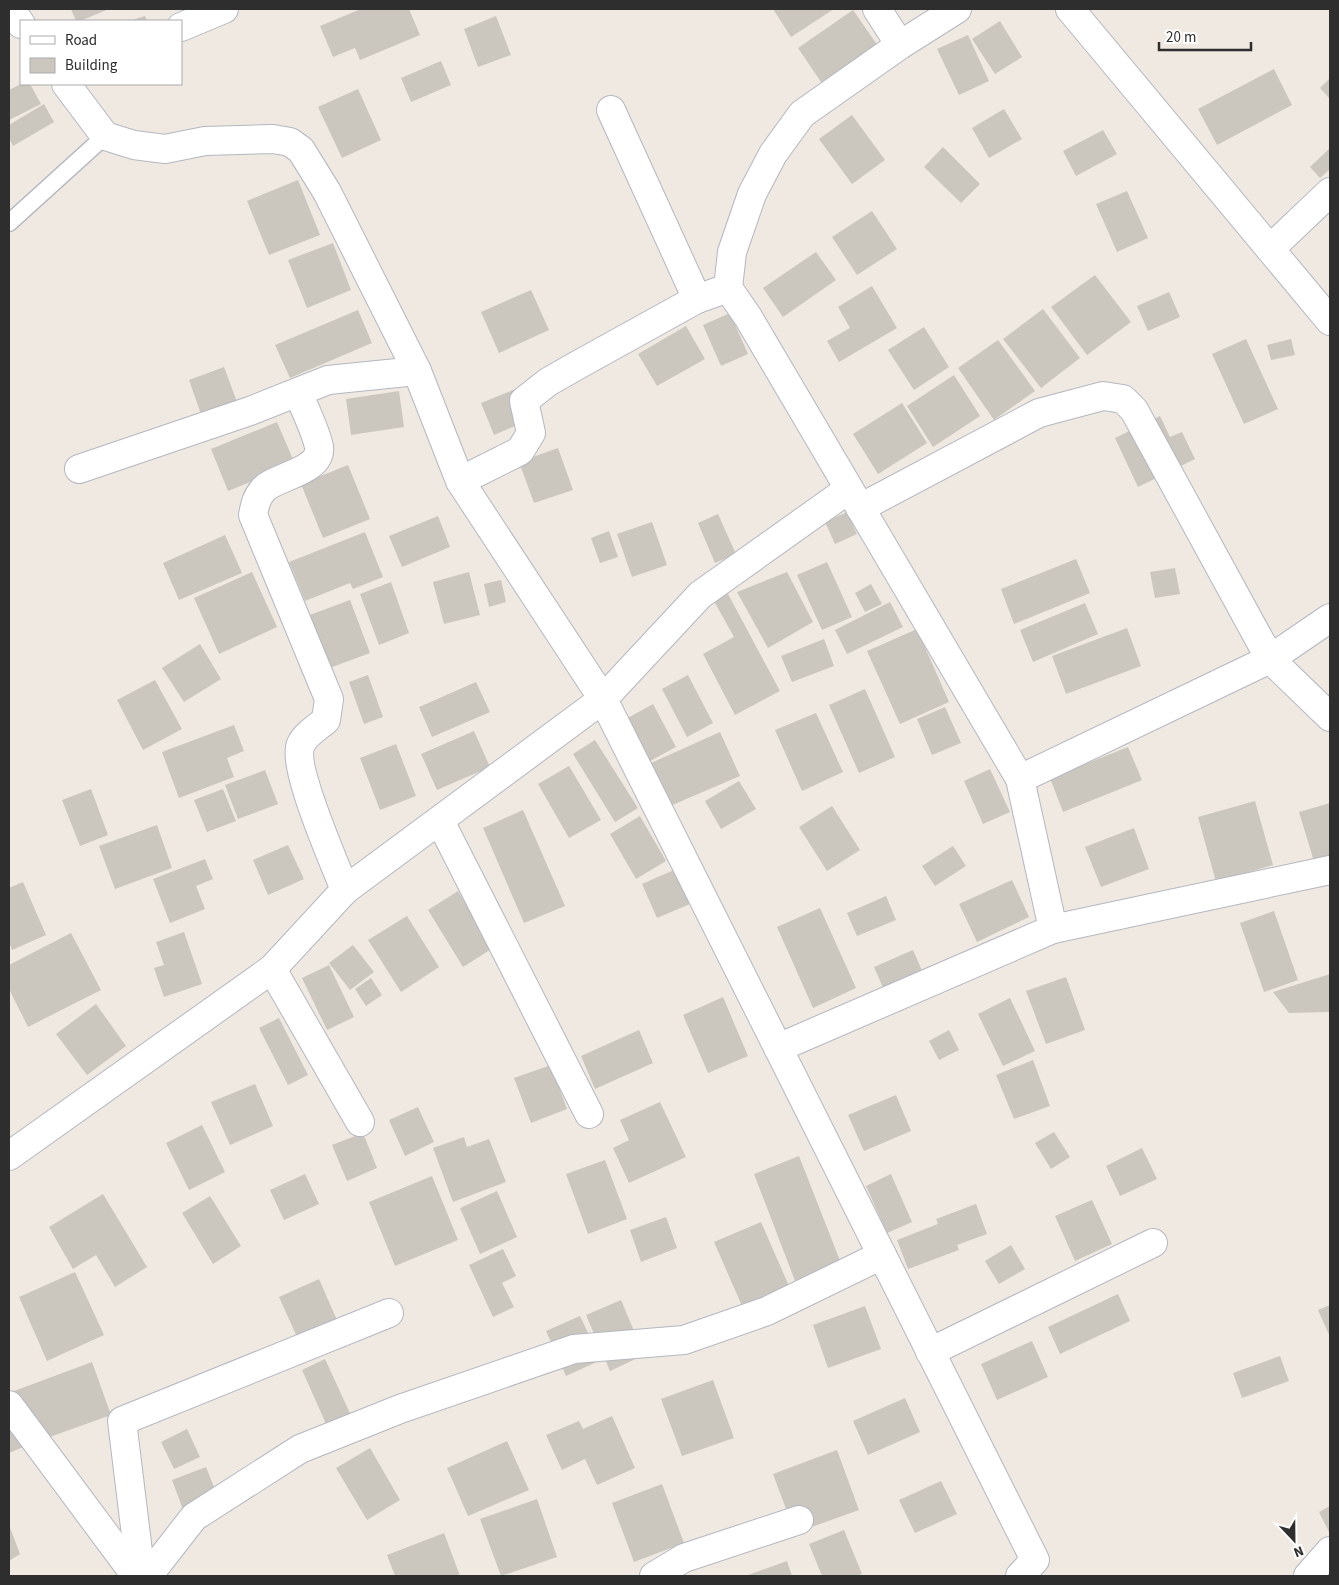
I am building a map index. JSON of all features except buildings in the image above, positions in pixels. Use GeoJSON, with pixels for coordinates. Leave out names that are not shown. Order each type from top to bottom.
{"type":"FeatureCollection","features":[{"type":"Feature","properties":{"kind":"street"},"geometry":{"type":"LineString","coordinates":[[10,9],[20,23]]}},
{"type":"Feature","properties":{"kind":"street"},"geometry":{"type":"LineString","coordinates":[[182,27],[224,9]]}},
{"type":"Feature","properties":{"kind":"street"},"geometry":{"type":"LineString","coordinates":[[877,9],[900,45]]}},
{"type":"Feature","properties":{"kind":"street"},"geometry":{"type":"LineString","coordinates":[[958,9],[900,45],[802,114],[773,154],[752,194],[732,252],[728,288],[748,317],[1020,779],[1053,929]]}},
{"type":"Feature","properties":{"kind":"street"},"geometry":{"type":"LineString","coordinates":[[1070,9],[1330,321]]}},
{"type":"Feature","properties":{"kind":"street"},"geometry":{"type":"LineString","coordinates":[[67,85],[105,136],[134,145],[165,149],[205,141],[273,139],[290,142],[301,150],[327,192],[417,371],[460,481],[603,699],[1035,1560],[1020,1576]]}},
{"type":"Feature","properties":{"kind":"street"},"geometry":{"type":"LineString","coordinates":[[611,110],[697,299]]}},
{"type":"Feature","properties":{"kind":"street"},"geometry":{"type":"LineString","coordinates":[[1270,248],[1330,192]]}},
{"type":"Feature","properties":{"kind":"street"},"geometry":{"type":"LineString","coordinates":[[460,481],[520,451],[531,433],[524,401],[548,382],[697,299],[728,288]]}},
{"type":"Feature","properties":{"kind":"street"},"geometry":{"type":"LineString","coordinates":[[79,469],[328,380],[417,371]]}},
{"type":"Feature","properties":{"kind":"street"},"geometry":{"type":"LineString","coordinates":[[298,392],[319,448],[316,458],[302,471],[264,488],[256,499],[253,515],[329,699],[326,720],[302,742],[298,755],[307,791],[345,890]]}},
{"type":"Feature","properties":{"kind":"street"},"geometry":{"type":"LineString","coordinates":[[9,1156],[272,969],[345,890],[603,699],[700,595],[855,498],[1039,413],[1103,396],[1123,399],[1134,410],[1270,659],[1330,718]]}},
{"type":"Feature","properties":{"kind":"street"},"geometry":{"type":"LineString","coordinates":[[1020,779],[1270,659],[1329,620]]}},
{"type":"Feature","properties":{"kind":"street"},"geometry":{"type":"LineString","coordinates":[[440,821],[589,1114]]}},
{"type":"Feature","properties":{"kind":"street"},"geometry":{"type":"LineString","coordinates":[[778,1048],[1053,929],[1330,870]]}},
{"type":"Feature","properties":{"kind":"street"},"geometry":{"type":"LineString","coordinates":[[272,969],[360,1122]]}},
{"type":"Feature","properties":{"kind":"street"},"geometry":{"type":"LineString","coordinates":[[930,1352],[1153,1243]]}},
{"type":"Feature","properties":{"kind":"street"},"geometry":{"type":"LineString","coordinates":[[148,1576],[194,1517],[300,1450],[400,1409],[574,1349],[684,1340],[767,1311],[882,1255]]}},
{"type":"Feature","properties":{"kind":"street"},"geometry":{"type":"LineString","coordinates":[[141,1576],[122,1421],[389,1313]]}},
{"type":"Feature","properties":{"kind":"street"},"geometry":{"type":"LineString","coordinates":[[9,1405],[136,1576]]}},
{"type":"Feature","properties":{"kind":"street"},"geometry":{"type":"LineString","coordinates":[[654,1576],[684,1558],[799,1520]]}},
{"type":"Feature","properties":{"kind":"street"},"geometry":{"type":"LineString","coordinates":[[1308,1576],[1330,1551]]}},
{"type":"Feature","properties":{"kind":"lane"},"geometry":{"type":"LineString","coordinates":[[9,223],[105,136]]}}]}
